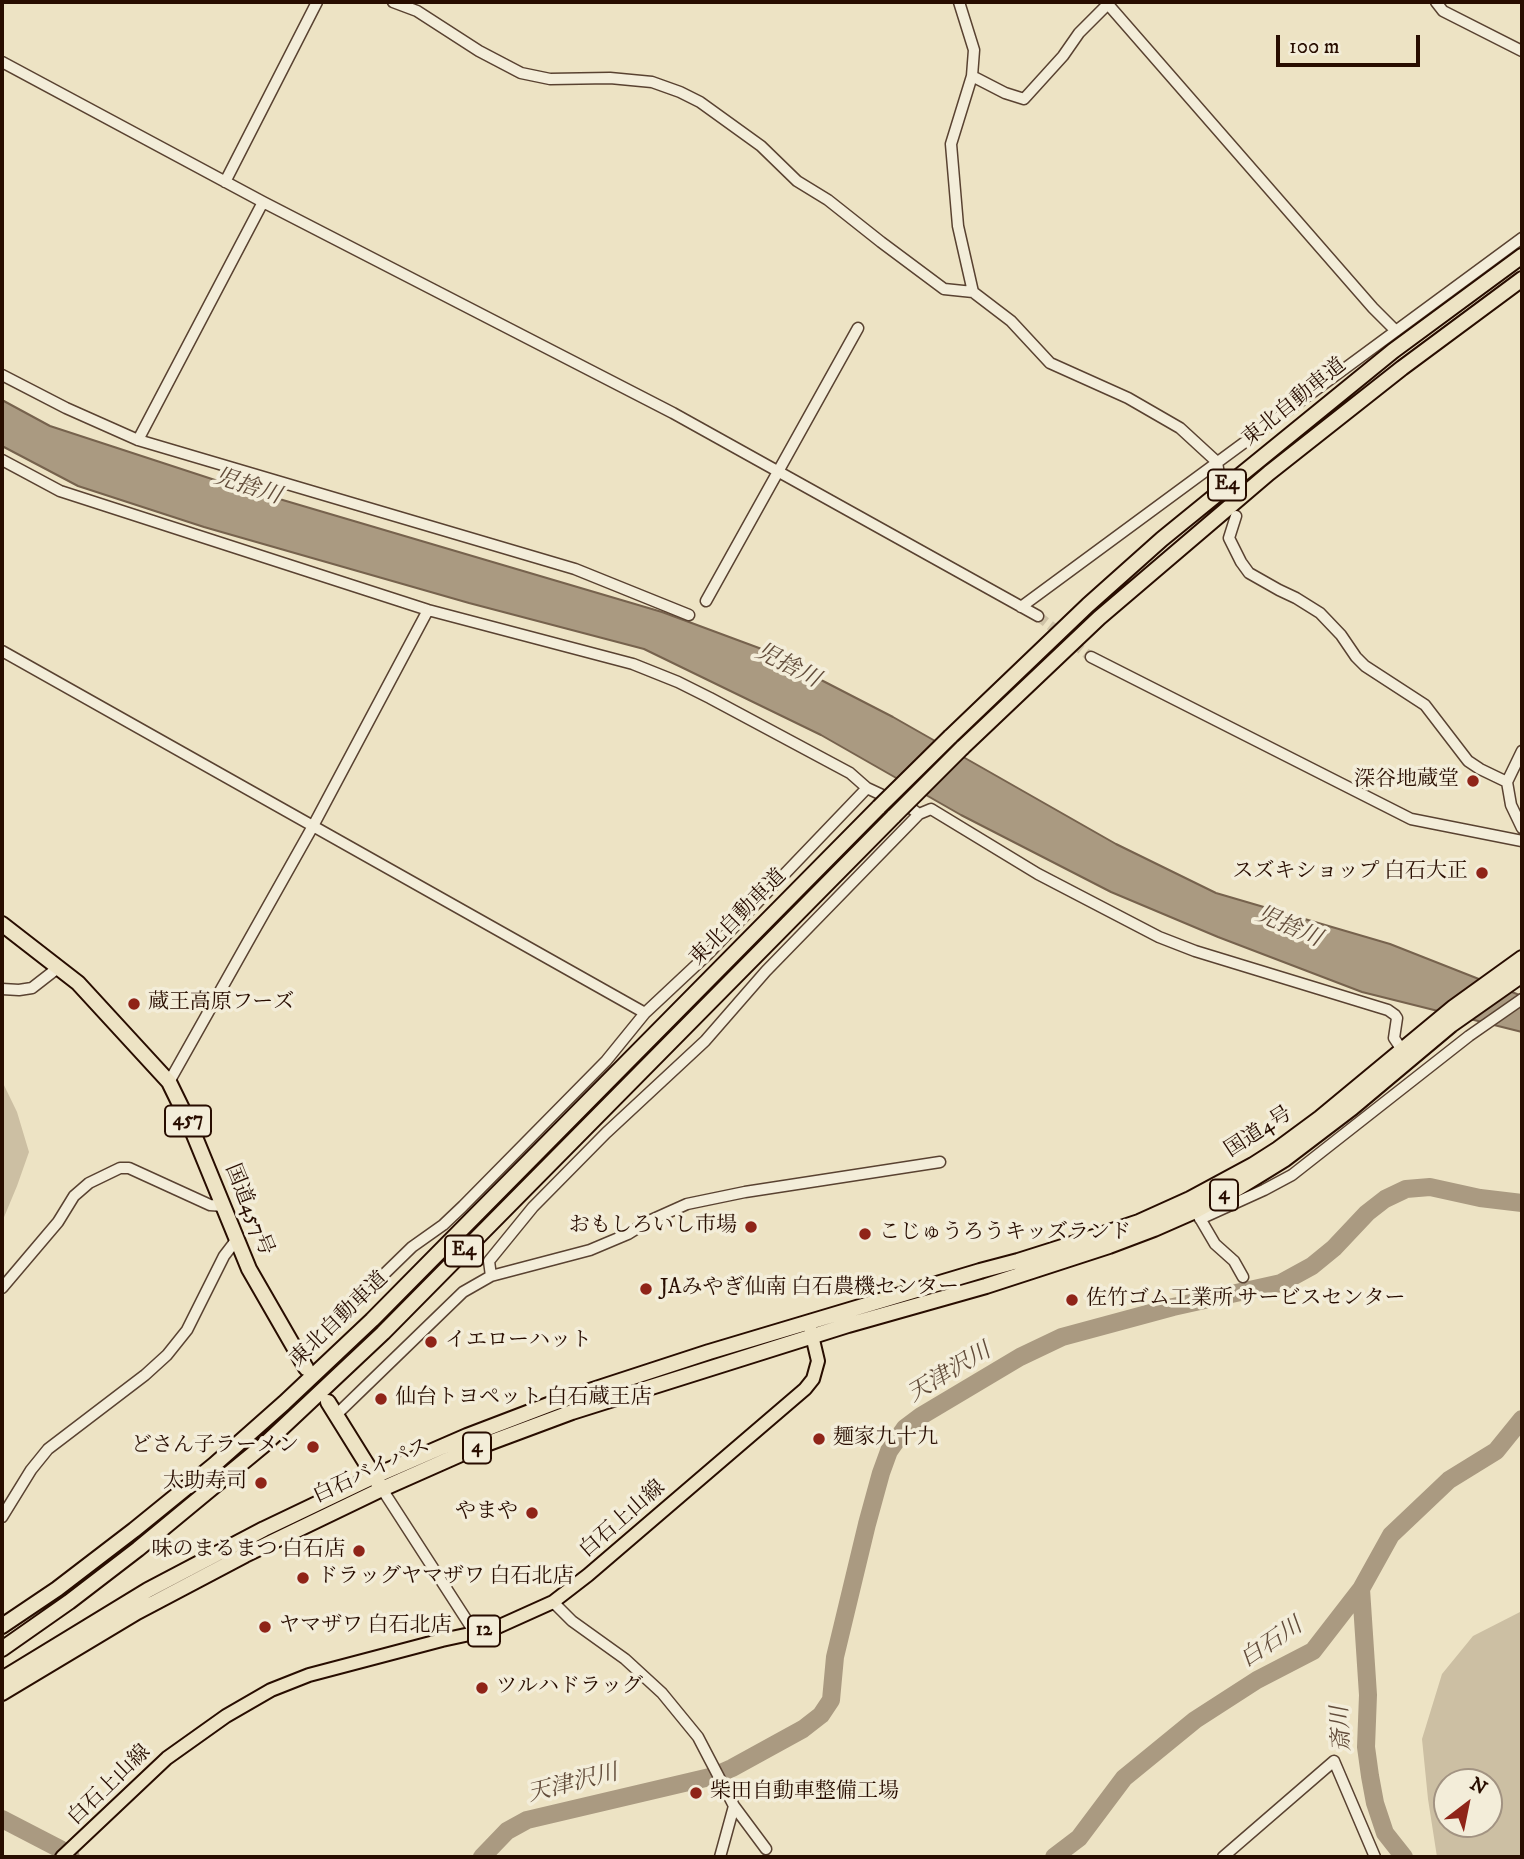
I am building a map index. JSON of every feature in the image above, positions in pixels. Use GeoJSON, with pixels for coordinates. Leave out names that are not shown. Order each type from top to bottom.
{"type":"FeatureCollection","features":[{"type":"Feature","properties":{"kind":"highway","name":"東北自動車道"},"geometry":{"type":"LineString","coordinates":[[2,1626],[57,1589],[134,1530],[284,1403],[372,1320],[879,807],[1088,605],[1194,513],[1392,351],[1522,256]]}},
{"type":"Feature","properties":{"kind":"highway","name":"東北自動車道"},"geometry":{"type":"LineString","coordinates":[[2,1649],[128,1557],[265,1444],[383,1333],[962,748],[1099,618],[1269,473],[1402,368],[1522,279]]}},
{"type":"Feature","properties":{"kind":"highway","name":"国道457号"},"geometry":{"type":"LineString","coordinates":[[2,924],[78,984],[169,1082],[190,1125],[249,1269],[303,1363]]}},
{"type":"Feature","properties":{"kind":"highway","name":"国道4号"},"geometry":{"type":"LineString","coordinates":[[979,1271],[1042,1254],[1139,1222],[1195,1210],[1330,1110],[1402,1050],[1451,1025],[1510,977],[1522,958]]}},
{"type":"Feature","properties":{"kind":"highway","name":"国道4号"},"geometry":{"type":"LineString","coordinates":[[986,1286],[1154,1229],[1238,1188],[1285,1158],[1352,1108],[1423,1040]]}},
{"type":"Feature","properties":{"kind":"highway","name":"白石バイパス"},"geometry":{"type":"LineString","coordinates":[[2,1679],[160,1583],[264,1529],[378,1483],[572,1412],[979,1271]]}},
{"type":"Feature","properties":{"kind":"highway","name":"白石バイパス"},"geometry":{"type":"LineString","coordinates":[[811,1330],[986,1286]]}},
{"type":"Feature","properties":{"kind":"highway"},"geometry":{"type":"LineString","coordinates":[[328,1402],[378,1483]]}},
{"type":"Feature","properties":{"kind":"highway","name":"白石バイパス"},"geometry":{"type":"LineString","coordinates":[[2,1693],[91,1638],[378,1483]]}},
{"type":"Feature","properties":{"kind":"main road","name":"白石上山線"},"geometry":{"type":"LineString","coordinates":[[62,1857],[167,1758],[226,1716],[271,1690],[309,1675],[493,1629],[553,1602],[805,1389],[813,1379],[818,1362],[811,1330]]}},
{"type":"Feature","properties":{"kind":"street"},"geometry":{"type":"LineString","coordinates":[[225,182],[317,2]]}},
{"type":"Feature","properties":{"kind":"street"},"geometry":{"type":"LineString","coordinates":[[394,2],[417,11],[479,51],[521,73],[550,79],[637,80],[652,82],[680,92],[718,114],[761,146],[797,181],[828,200],[944,289],[973,292],[1011,321],[1050,363],[1128,398],[1180,428],[1217,462],[1219,475]]}},
{"type":"Feature","properties":{"kind":"street"},"geometry":{"type":"LineString","coordinates":[[959,2],[974,50],[972,76],[951,144],[958,226],[973,292]]}},
{"type":"Feature","properties":{"kind":"street"},"geometry":{"type":"LineString","coordinates":[[1436,2],[1443,11],[1522,51]]}},
{"type":"Feature","properties":{"kind":"street"},"geometry":{"type":"LineString","coordinates":[[972,76],[1005,93],[1024,99],[1108,3],[1373,308],[1396,331]]}},
{"type":"Feature","properties":{"kind":"street"},"geometry":{"type":"LineString","coordinates":[[2,62],[263,202],[673,413],[1038,617]]}},
{"type":"Feature","properties":{"kind":"street"},"geometry":{"type":"LineString","coordinates":[[138,440],[263,202]]}},
{"type":"Feature","properties":{"kind":"street"},"geometry":{"type":"LineString","coordinates":[[1021,607],[1522,239]]}},
{"type":"Feature","properties":{"kind":"street"},"geometry":{"type":"LineString","coordinates":[[705,601],[858,328]]}},
{"type":"Feature","properties":{"kind":"street"},"geometry":{"type":"LineString","coordinates":[[2,375],[66,408],[138,440],[575,569],[689,615]]}},
{"type":"Feature","properties":{"kind":"street"},"geometry":{"type":"LineString","coordinates":[[2,462],[60,491],[428,610],[633,664],[678,682],[850,773],[867,788],[919,814]]}},
{"type":"Feature","properties":{"kind":"street"},"geometry":{"type":"LineString","coordinates":[[1236,516],[1229,538],[1249,573],[1320,613],[1365,666],[1425,705],[1468,761],[1507,782]]}},
{"type":"Feature","properties":{"kind":"street"},"geometry":{"type":"LineString","coordinates":[[169,1082],[313,826],[428,610]]}},
{"type":"Feature","properties":{"kind":"street"},"geometry":{"type":"LineString","coordinates":[[2,651],[645,1013]]}},
{"type":"Feature","properties":{"kind":"street"},"geometry":{"type":"LineString","coordinates":[[1091,657],[1411,819],[1522,841]]}},
{"type":"Feature","properties":{"kind":"street"},"geometry":{"type":"LineString","coordinates":[[1522,751],[1507,782],[1511,805],[1522,828]]}},
{"type":"Feature","properties":{"kind":"street"},"geometry":{"type":"LineString","coordinates":[[303,1363],[412,1247],[443,1225],[463,1206],[606,1061],[645,1013],[708,954],[867,788]]}},
{"type":"Feature","properties":{"kind":"street"},"geometry":{"type":"LineString","coordinates":[[491,1276],[489,1261],[533,1207],[606,1133],[705,1041],[766,971],[919,814],[931,809],[1038,874],[1159,937],[1195,951],[1388,1010],[1397,1018],[1394,1038],[1402,1050]]}},
{"type":"Feature","properties":{"kind":"street"},"geometry":{"type":"LineString","coordinates":[[2,989],[32,988],[59,967]]}},
{"type":"Feature","properties":{"kind":"street"},"geometry":{"type":"LineString","coordinates":[[1242,1277],[1234,1261],[1215,1244],[1195,1210],[1264,1190],[1292,1175],[1469,1036],[1522,999]]}},
{"type":"Feature","properties":{"kind":"street"},"geometry":{"type":"LineString","coordinates":[[335,1415],[463,1292],[491,1276],[590,1250],[628,1234],[687,1203],[940,1162]]}},
{"type":"Feature","properties":{"kind":"street"},"geometry":{"type":"LineString","coordinates":[[2,1288],[58,1222],[75,1196],[89,1183],[120,1168],[129,1168],[210,1205],[224,1206]]}},
{"type":"Feature","properties":{"kind":"street"},"geometry":{"type":"LineString","coordinates":[[2,1517],[31,1470],[48,1449],[167,1355],[187,1329],[224,1256],[237,1239]]}},
{"type":"Feature","properties":{"kind":"street"},"geometry":{"type":"LineString","coordinates":[[378,1483],[475,1633]]}},
{"type":"Feature","properties":{"kind":"street"},"geometry":{"type":"LineString","coordinates":[[553,1602],[572,1621],[625,1659],[663,1693],[698,1737],[734,1806],[766,1849]]}},
{"type":"Feature","properties":{"kind":"street"},"geometry":{"type":"LineString","coordinates":[[1223,1857],[1334,1760],[1375,1857]]}},
{"type":"Feature","properties":{"kind":"street"},"geometry":{"type":"LineString","coordinates":[[720,1857],[734,1806]]}},
{"type":"Feature","properties":{"kind":"shaded area"},"geometry":{"type":"Polygon","coordinates":[[[2,1081],[17,1112],[29,1152],[2,1222],[2,1081]]]}},
{"type":"Feature","properties":{"kind":"shaded area"},"geometry":{"type":"Polygon","coordinates":[[[1522,1611],[1522,1857],[1437,1857],[1434,1838],[1503,1838],[1503,1768],[1433,1768],[1433,1831],[1422,1739],[1442,1674],[1473,1636],[1522,1611]]]}},
{"type":"Feature","properties":{"kind":"water","name":"児捨川"},"geometry":{"type":"Polygon","coordinates":[[[2,400],[50,426],[215,480],[662,612],[759,648],[893,717],[1116,844],[1216,893],[1390,944],[1522,996],[1522,1032],[1362,992],[1218,937],[1111,892],[961,815],[821,735],[644,649],[469,603],[204,527],[78,486],[2,446],[2,400]]]}},
{"type":"Feature","properties":{"kind":"waterway","name":"天津沢川"},"geometry":{"type":"LineString","coordinates":[[482,1857],[507,1831],[527,1820],[714,1776],[803,1729],[821,1715],[831,1700],[835,1657],[881,1473],[889,1451],[905,1428],[921,1416],[1020,1357],[1062,1337],[1173,1307],[1281,1283],[1312,1266],[1334,1248],[1367,1213],[1385,1199],[1406,1189],[1430,1187],[1480,1198],[1522,1203]]}},
{"type":"Feature","properties":{"kind":"waterway","name":"白石川"},"geometry":{"type":"LineString","coordinates":[[1054,1857],[1079,1838],[1124,1778],[1195,1720],[1257,1680],[1313,1651],[1361,1589],[1391,1535],[1449,1480],[1496,1451],[1522,1419]]}},
{"type":"Feature","properties":{"kind":"waterway","name":"斎川"},"geometry":{"type":"LineString","coordinates":[[1361,1589],[1368,1695],[1366,1747],[1370,1776],[1385,1833],[1404,1857]]}},
{"type":"Feature","properties":{"kind":"waterway","name":"天津沢川"},"geometry":{"type":"LineString","coordinates":[[2,1819],[71,1857]]}},
{"type":"Feature","properties":{"kind":"tunnel"},"geometry":{"type":"LineString","coordinates":[[1038,616],[1091,657]]}},
{"type":"Feature","properties":{"kind":"place","name":"深谷地蔵堂"},"geometry":{"type":"Point","coordinates":[1473,781]}},
{"type":"Feature","properties":{"kind":"place","name":"スズキショップ 白石大正"},"geometry":{"type":"Point","coordinates":[1482,873]}},
{"type":"Feature","properties":{"kind":"place","name":"蔵王高原フーズ"},"geometry":{"type":"Point","coordinates":[134,1004]}},
{"type":"Feature","properties":{"kind":"place","name":"おもしろいし市場"},"geometry":{"type":"Point","coordinates":[751,1227]}},
{"type":"Feature","properties":{"kind":"place","name":"こじゅうろうキッズランド"},"geometry":{"type":"Point","coordinates":[865,1234]}},
{"type":"Feature","properties":{"kind":"place","name":"JAみやぎ仙南 白石農機センター"},"geometry":{"type":"Point","coordinates":[646,1289]}},
{"type":"Feature","properties":{"kind":"place","name":"佐竹ゴム工業所 サービスセンター"},"geometry":{"type":"Point","coordinates":[1072,1300]}},
{"type":"Feature","properties":{"kind":"place","name":"イエローハット"},"geometry":{"type":"Point","coordinates":[431,1342]}},
{"type":"Feature","properties":{"kind":"place","name":"仙台トヨペット 白石蔵王店"},"geometry":{"type":"Point","coordinates":[381,1399]}},
{"type":"Feature","properties":{"kind":"place","name":"麺家九十九"},"geometry":{"type":"Point","coordinates":[819,1439]}},
{"type":"Feature","properties":{"kind":"place","name":"どさん子ラーメン"},"geometry":{"type":"Point","coordinates":[313,1447]}},
{"type":"Feature","properties":{"kind":"place","name":"太助寿司"},"geometry":{"type":"Point","coordinates":[261,1483]}},
{"type":"Feature","properties":{"kind":"place","name":"やまや"},"geometry":{"type":"Point","coordinates":[532,1513]}},
{"type":"Feature","properties":{"kind":"place","name":"味のまるまつ 白石店"},"geometry":{"type":"Point","coordinates":[359,1551]}},
{"type":"Feature","properties":{"kind":"place","name":"ドラッグヤマザワ 白石北店"},"geometry":{"type":"Point","coordinates":[303,1578]}},
{"type":"Feature","properties":{"kind":"place","name":"ヤマザワ 白石北店"},"geometry":{"type":"Point","coordinates":[265,1627]}},
{"type":"Feature","properties":{"kind":"place","name":"ツルハドラッグ"},"geometry":{"type":"Point","coordinates":[482,1688]}},
{"type":"Feature","properties":{"kind":"place","name":"柴田自動車整備工場"},"geometry":{"type":"Point","coordinates":[696,1793]}}]}
